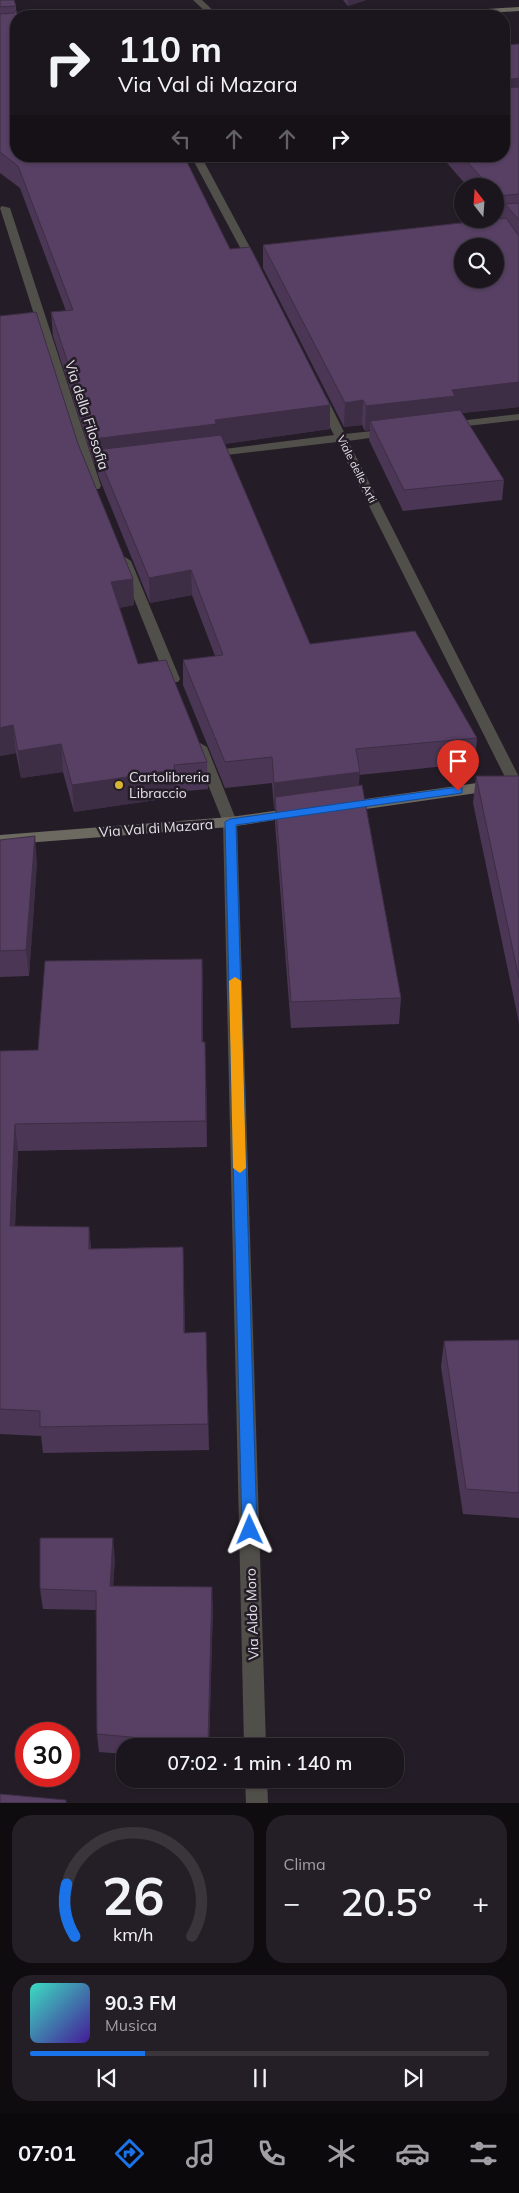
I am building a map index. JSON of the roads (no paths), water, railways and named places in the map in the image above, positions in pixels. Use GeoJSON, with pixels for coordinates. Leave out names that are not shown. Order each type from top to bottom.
{"type":"FeatureCollection","features":[{"type":"Feature","properties":{"kind":"street"},"geometry":{"type":"LineString","coordinates":[[197,0],[208,10]]}},
{"type":"Feature","properties":{"kind":"street"},"geometry":{"type":"LineString","coordinates":[[503,10],[519,9]]}},
{"type":"Feature","properties":{"kind":"street"},"geometry":{"type":"LineString","coordinates":[[200,162],[252,252],[261,278]]}},
{"type":"Feature","properties":{"kind":"street","name":"Via della Filosofia"},"geometry":{"type":"LineString","coordinates":[[5,208],[93,469],[99,497]]}},
{"type":"Feature","properties":{"kind":"street","name":"Viale delle Arti"},"geometry":{"type":"LineString","coordinates":[[314,385],[517,783]]}},
{"type":"Feature","properties":{"kind":"street"},"geometry":{"type":"LineString","coordinates":[[440,426],[519,417]]}},
{"type":"Feature","properties":{"kind":"street"},"geometry":{"type":"LineString","coordinates":[[195,456],[400,431]]}},
{"type":"Feature","properties":{"kind":"street"},"geometry":{"type":"LineString","coordinates":[[121,551],[176,687]]}},
{"type":"Feature","properties":{"kind":"street"},"geometry":{"type":"LineString","coordinates":[[194,732],[230,822]]}},
{"type":"Feature","properties":{"kind":"street"},"geometry":{"type":"LineString","coordinates":[[328,809],[517,783]]}},
{"type":"Feature","properties":{"kind":"street","name":"Via Val di Mazara"},"geometry":{"type":"LineString","coordinates":[[0,840],[230,822],[309,812]]}},
{"type":"Feature","properties":{"kind":"street","name":"Via Aldo Moro"},"geometry":{"type":"LineString","coordinates":[[230,822],[255,1738]]}},
{"type":"Feature","properties":{"kind":"street"},"geometry":{"type":"LineString","coordinates":[[256,1788],[257,1803]]}},
{"type":"Feature","properties":{"kind":"place","name":"Cartolibreria Libraccio"},"geometry":{"type":"Point","coordinates":[119,785]}}]}
